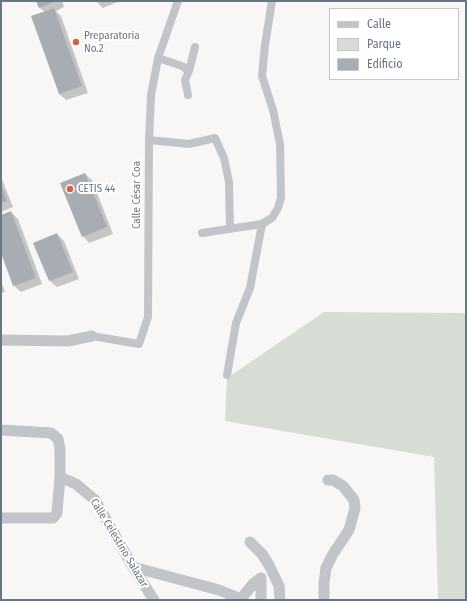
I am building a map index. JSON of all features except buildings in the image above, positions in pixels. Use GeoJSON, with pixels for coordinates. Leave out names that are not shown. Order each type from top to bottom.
{"type":"FeatureCollection","features":[{"type":"Feature","properties":{"kind":"street","name":"Calle César Coa"},"geometry":{"type":"LineString","coordinates":[[92,336],[139,344],[148,317],[149,140],[151,96],[158,58],[178,1]]}},
{"type":"Feature","properties":{"kind":"street"},"geometry":{"type":"LineString","coordinates":[[202,233],[262,224],[272,218],[278,208],[281,198],[280,144],[273,110],[262,76],[272,1]]}},
{"type":"Feature","properties":{"kind":"street"},"geometry":{"type":"LineString","coordinates":[[188,95],[185,80],[189,71],[195,47]]}},
{"type":"Feature","properties":{"kind":"street"},"geometry":{"type":"LineString","coordinates":[[158,58],[182,66],[189,71]]}},
{"type":"Feature","properties":{"kind":"street"},"geometry":{"type":"LineString","coordinates":[[149,140],[189,144],[215,138],[224,158],[229,182],[230,229]]}},
{"type":"Feature","properties":{"kind":"street"},"geometry":{"type":"LineString","coordinates":[[227,375],[236,323],[250,288],[262,224]]}},
{"type":"Feature","properties":{"kind":"street"},"geometry":{"type":"LineString","coordinates":[[1,340],[68,341],[92,336]]}},
{"type":"Feature","properties":{"kind":"street"},"geometry":{"type":"LineString","coordinates":[[1,430],[52,432],[58,439],[60,449],[60,477],[57,513],[53,518],[1,518]]}},
{"type":"Feature","properties":{"kind":"street","name":"Calle Celestino Salazar"},"geometry":{"type":"LineString","coordinates":[[60,477],[76,484],[95,500],[133,568],[154,600]]}},
{"type":"Feature","properties":{"kind":"street"},"geometry":{"type":"LineString","coordinates":[[324,600],[326,568],[348,530],[355,508],[354,500],[343,486],[334,480],[328,480]]}},
{"type":"Feature","properties":{"kind":"street"},"geometry":{"type":"LineString","coordinates":[[250,542],[270,565],[279,586],[280,600]]}},
{"type":"Feature","properties":{"kind":"street"},"geometry":{"type":"LineString","coordinates":[[133,568],[219,590],[241,599],[253,584],[261,578],[261,600]]}},
{"type":"Feature","properties":{"kind":"green space"},"geometry":{"type":"Polygon","coordinates":[[[324,312],[466,314],[466,600],[438,600],[434,457],[225,421],[227,378],[324,312]]]}},
{"type":"Feature","properties":{"kind":"place","name":"Preparatoria No.2"},"geometry":{"type":"Point","coordinates":[76,42]}},
{"type":"Feature","properties":{"kind":"place","name":"CETIS 44"},"geometry":{"type":"Point","coordinates":[70,189]}}]}
